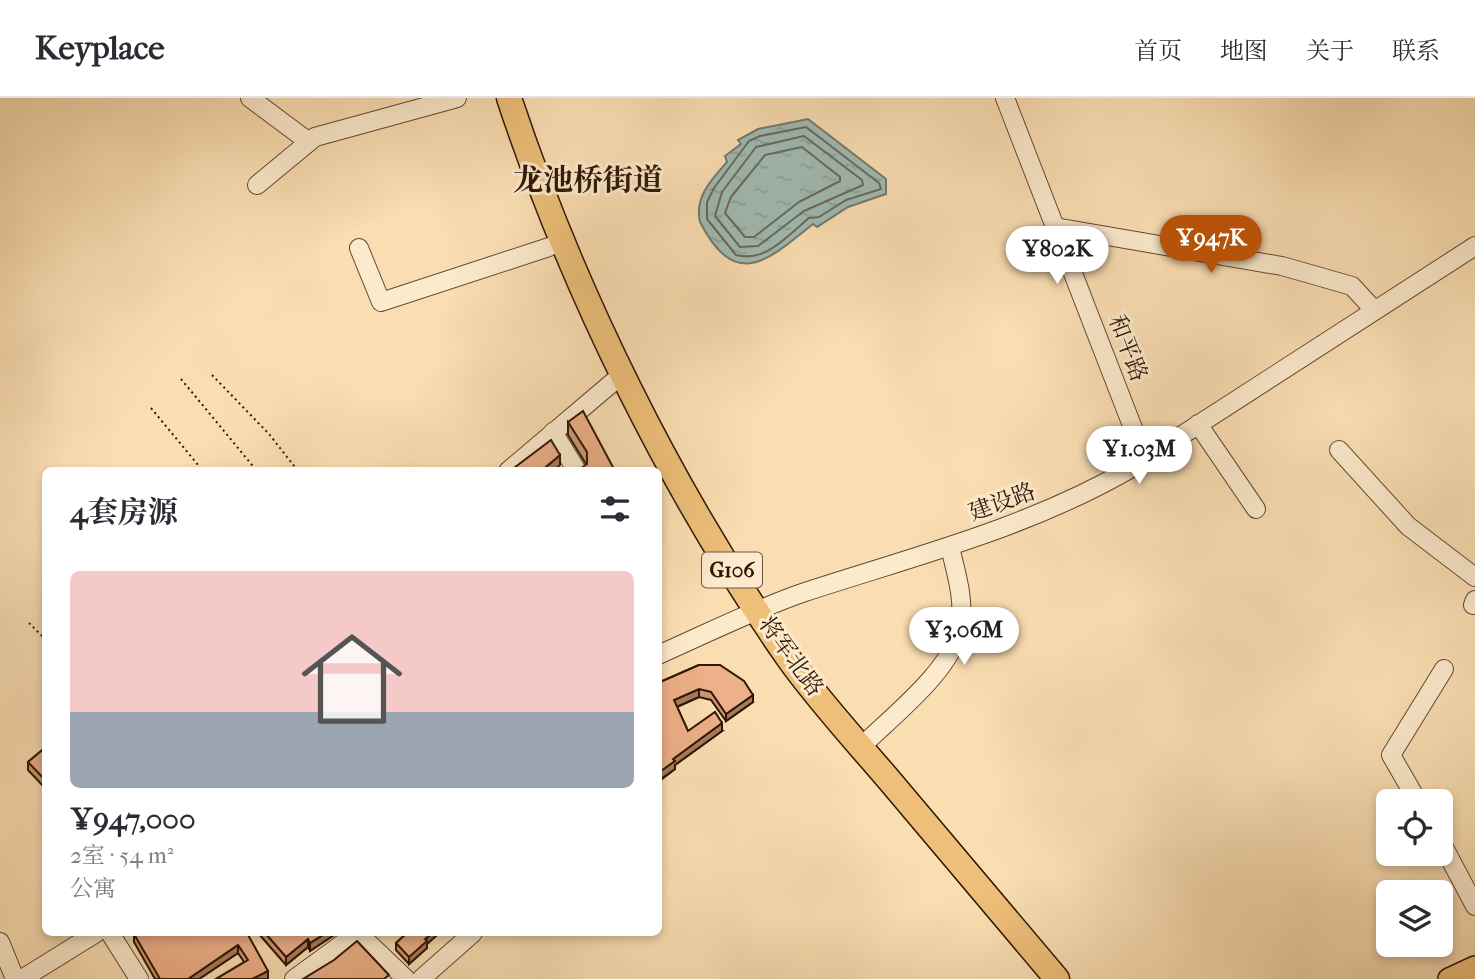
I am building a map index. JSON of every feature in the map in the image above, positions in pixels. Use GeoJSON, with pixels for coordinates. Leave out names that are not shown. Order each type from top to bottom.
{"type":"FeatureCollection","features":[{"type":"Feature","properties":{"kind":"highway","name":"将军北路"},"geometry":{"type":"LineString","coordinates":[[495,98],[549,247],[613,382],[658,467]]}},
{"type":"Feature","properties":{"kind":"highway","name":"将军北路"},"geometry":{"type":"LineString","coordinates":[[509,98],[556,230],[616,358],[788,678],[1040,979]]}},
{"type":"Feature","properties":{"kind":"highway","name":"将军北路"},"geometry":{"type":"LineString","coordinates":[[662,475],[676,501],[753,614],[861,747],[1057,979]]}},
{"type":"Feature","properties":{"kind":"main road"},"geometry":{"type":"LineString","coordinates":[[1449,979],[1475,967]]}},
{"type":"Feature","properties":{"kind":"street"},"geometry":{"type":"LineString","coordinates":[[250,98],[309,142]]}},
{"type":"Feature","properties":{"kind":"street"},"geometry":{"type":"LineString","coordinates":[[257,185],[315,137],[457,98]]}},
{"type":"Feature","properties":{"kind":"street","name":"和平路"},"geometry":{"type":"LineString","coordinates":[[1004,98],[1145,459]]}},
{"type":"Feature","properties":{"kind":"street"},"geometry":{"type":"LineString","coordinates":[[1055,227],[1295,270],[1352,286],[1374,310]]}},
{"type":"Feature","properties":{"kind":"street","name":"建设路"},"geometry":{"type":"LineString","coordinates":[[662,653],[802,593],[950,547],[1048,512],[1145,459],[1475,246]]}},
{"type":"Feature","properties":{"kind":"street"},"geometry":{"type":"LineString","coordinates":[[359,248],[381,302],[549,247]]}},
{"type":"Feature","properties":{"kind":"street"},"geometry":{"type":"LineString","coordinates":[[513,467],[613,382]]}},
{"type":"Feature","properties":{"kind":"street"},"geometry":{"type":"LineString","coordinates":[[1198,424],[1256,509]]}},
{"type":"Feature","properties":{"kind":"street"},"geometry":{"type":"LineString","coordinates":[[553,432],[575,467]]}},
{"type":"Feature","properties":{"kind":"street"},"geometry":{"type":"LineString","coordinates":[[1339,450],[1408,526],[1475,577]]}},
{"type":"Feature","properties":{"kind":"street"},"geometry":{"type":"LineString","coordinates":[[861,747],[939,669],[957,640],[961,604],[950,547]]}},
{"type":"Feature","properties":{"kind":"street"},"geometry":{"type":"LineString","coordinates":[[1411,789],[1391,755],[1444,670]]}},
{"type":"Feature","properties":{"kind":"street"},"geometry":{"type":"LineString","coordinates":[[1453,865],[1475,906]]}},
{"type":"Feature","properties":{"kind":"street"},"geometry":{"type":"LineString","coordinates":[[22,979],[91,936]]}},
{"type":"Feature","properties":{"kind":"street"},"geometry":{"type":"LineString","coordinates":[[112,936],[139,979]]}},
{"type":"Feature","properties":{"kind":"street"},"geometry":{"type":"LineString","coordinates":[[294,979],[353,936]]}},
{"type":"Feature","properties":{"kind":"street"},"geometry":{"type":"LineString","coordinates":[[360,936],[406,979]]}},
{"type":"Feature","properties":{"kind":"street"},"geometry":{"type":"LineString","coordinates":[[421,979],[470,936]]}},
{"type":"Feature","properties":{"kind":"street"},"geometry":{"type":"LineString","coordinates":[[0,942],[15,979]]}},
{"type":"Feature","properties":{"kind":"path"},"geometry":{"type":"LineString","coordinates":[[212,375],[269,434],[295,467]]}},
{"type":"Feature","properties":{"kind":"path"},"geometry":{"type":"LineString","coordinates":[[181,379],[254,467]]}},
{"type":"Feature","properties":{"kind":"path"},"geometry":{"type":"LineString","coordinates":[[151,408],[200,467]]}},
{"type":"Feature","properties":{"kind":"path"},"geometry":{"type":"LineString","coordinates":[[29,623],[42,636]]}},
{"type":"Feature","properties":{"kind":"water"},"geometry":{"type":"Polygon","coordinates":[[[808,119],[886,179],[886,194],[848,207],[817,227],[813,224],[767,258],[753,263],[740,263],[727,257],[713,244],[700,222],[699,213],[706,189],[727,162],[725,156],[741,144],[738,140],[758,129],[808,119]]]}},
{"type":"Feature","properties":{"kind":"building"},"geometry":{"type":"Polygon","coordinates":[[[583,411],[613,467],[583,467],[587,464],[587,452],[568,422],[583,411]]]}},
{"type":"Feature","properties":{"kind":"building"},"geometry":{"type":"Polygon","coordinates":[[[551,440],[560,455],[546,467],[515,467],[551,440]]]}},
{"type":"Feature","properties":{"kind":"building"},"geometry":{"type":"Polygon","coordinates":[[[699,665],[720,665],[744,681],[753,695],[726,714],[711,692],[699,689],[674,700],[688,731],[715,712],[722,723],[662,770],[662,681],[699,665]]]}},
{"type":"Feature","properties":{"kind":"building"},"geometry":{"type":"Polygon","coordinates":[[[42,750],[42,777],[28,762],[42,750]]]}},
{"type":"Feature","properties":{"kind":"building"},"geometry":{"type":"Polygon","coordinates":[[[135,936],[249,936],[268,971],[252,979],[216,979],[248,960],[238,945],[188,979],[160,979],[135,936]]]}},
{"type":"Feature","properties":{"kind":"building"},"geometry":{"type":"Polygon","coordinates":[[[268,936],[321,936],[310,943],[308,939],[286,957],[268,936]]]}},
{"type":"Feature","properties":{"kind":"building"},"geometry":{"type":"Polygon","coordinates":[[[404,936],[428,936],[425,939],[427,941],[409,957],[396,943],[404,936]]]}},
{"type":"Feature","properties":{"kind":"building"},"geometry":{"type":"Polygon","coordinates":[[[357,941],[389,975],[384,979],[303,979],[334,960],[357,941]]]}},
{"type":"Feature","properties":{"kind":"district","name":"龙池桥街道"},"geometry":{"type":"Point","coordinates":[588,180]}}]}
